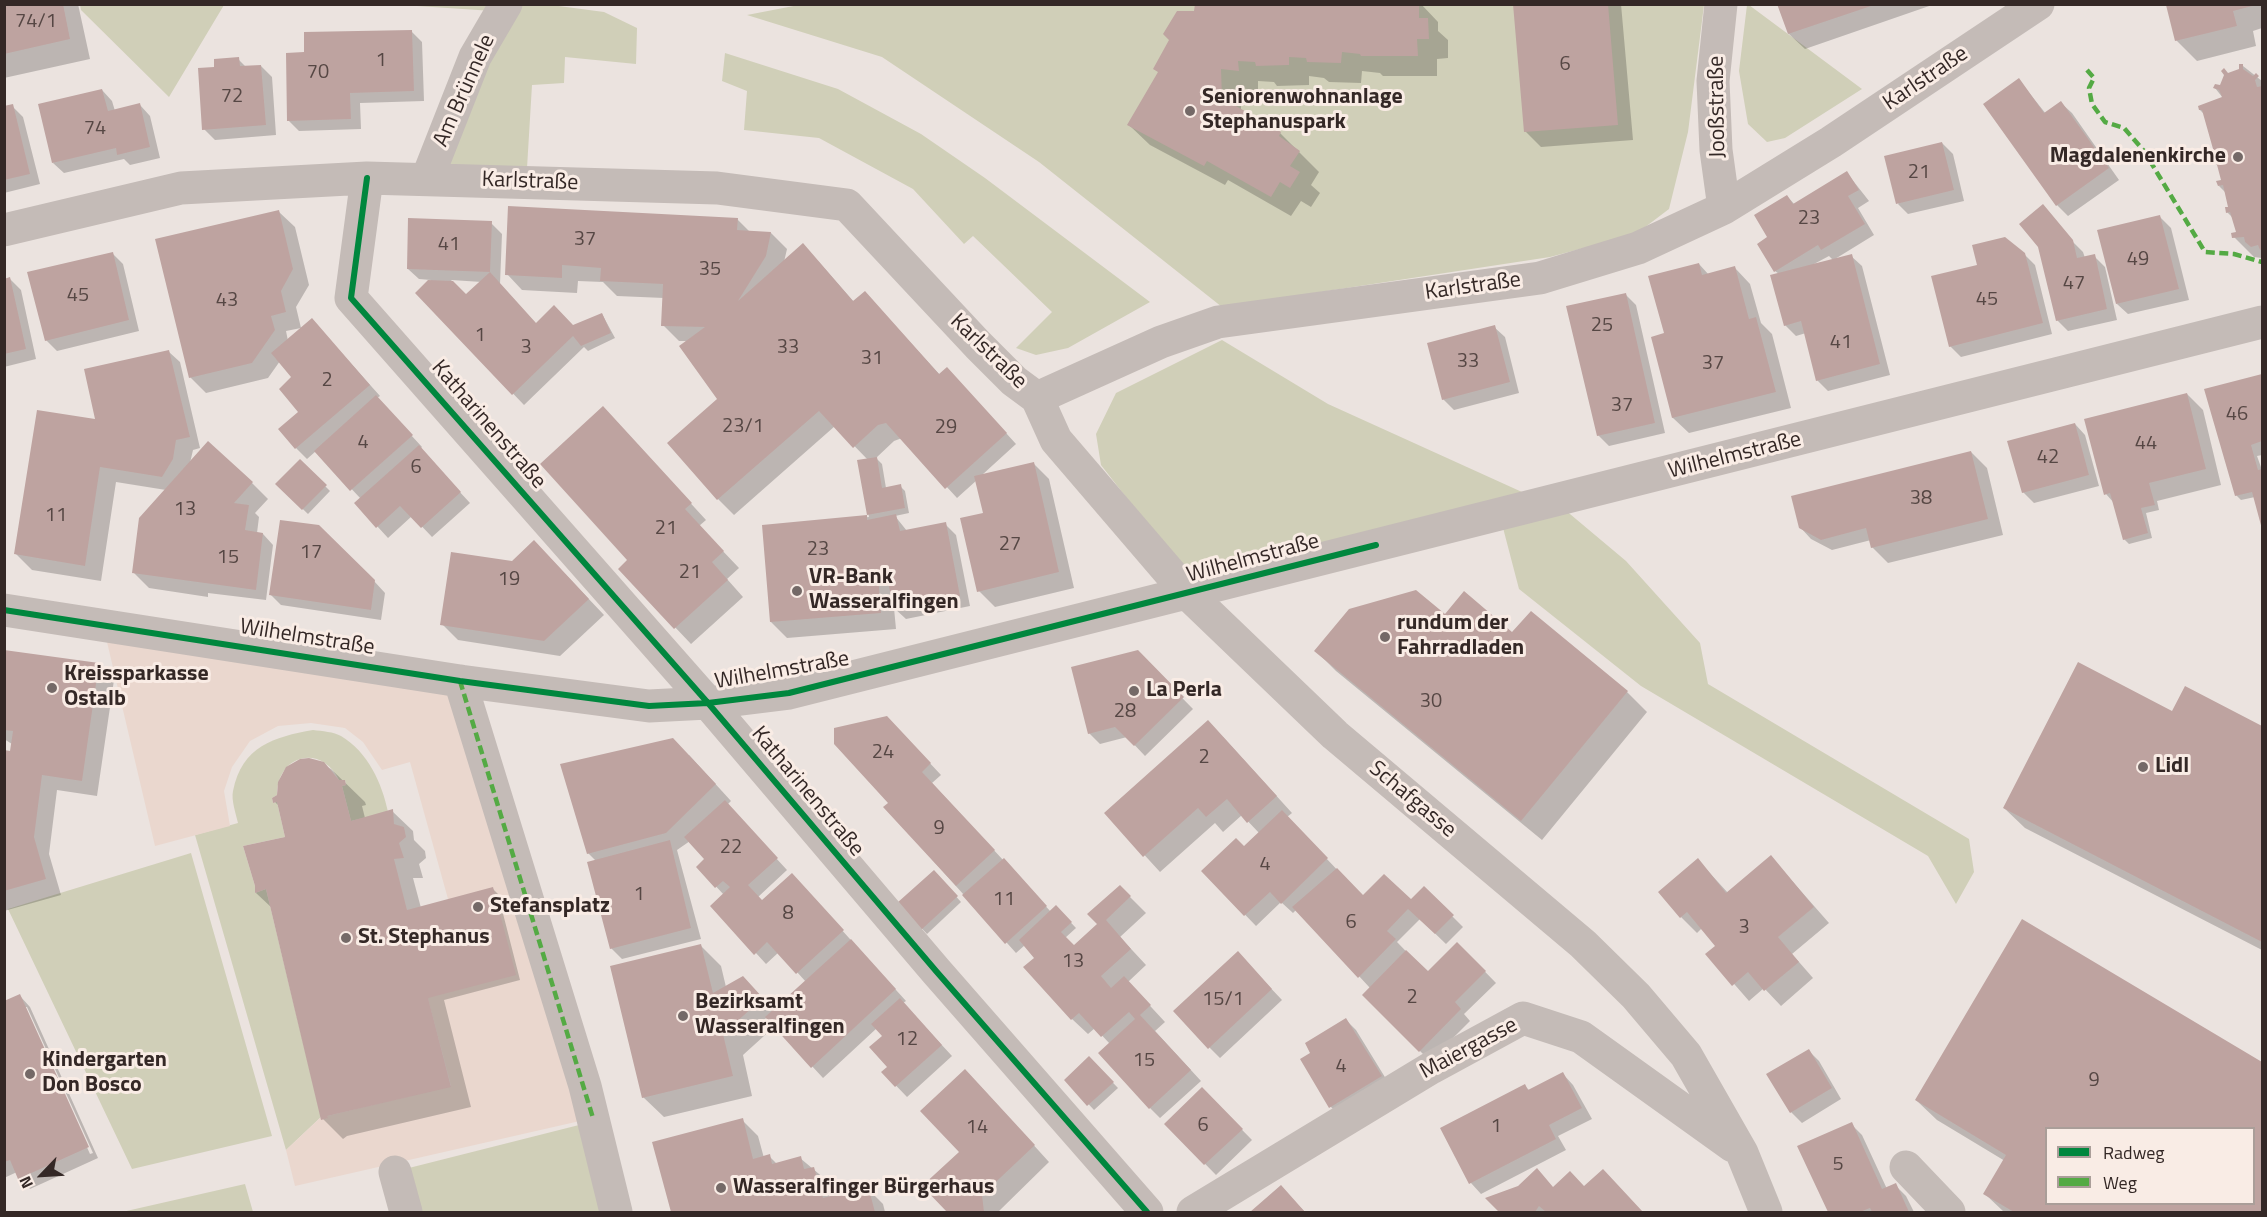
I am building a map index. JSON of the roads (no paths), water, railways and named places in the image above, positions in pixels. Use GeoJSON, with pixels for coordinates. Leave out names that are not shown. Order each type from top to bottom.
{"type":"FeatureCollection","features":[{"type":"Feature","properties":{"kind":"street","name":"Am Brünnele"},"geometry":{"type":"LineString","coordinates":[[427,179],[475,57],[506,4]]}},
{"type":"Feature","properties":{"kind":"street","name":"Jooßstraße"},"geometry":{"type":"LineString","coordinates":[[1720,4],[1713,81],[1716,150],[1724,208]]}},
{"type":"Feature","properties":{"kind":"street","name":"Karlstraße"},"geometry":{"type":"LineString","coordinates":[[4,230],[181,188],[367,178],[717,188],[847,205],[978,345],[1014,381],[1037,398],[1161,342],[1218,322],[1540,278],[1638,248],[1724,208],[1831,142],[2038,4]]}},
{"type":"Feature","properties":{"kind":"street","name":"Katharinenstraße"},"geometry":{"type":"LineString","coordinates":[[367,178],[351,298],[708,703],[936,971],[1147,1212]]}},
{"type":"Feature","properties":{"kind":"street","name":"Wilhelmstraße"},"geometry":{"type":"LineString","coordinates":[[4,610],[460,681],[649,706],[708,703],[789,693],[2262,322]]}},
{"type":"Feature","properties":{"kind":"street","name":"Schafgasse"},"geometry":{"type":"LineString","coordinates":[[1037,398],[1056,440],[1188,594],[1335,735],[1583,944],[1636,996],[1686,1055],[1742,1153],[1766,1212]]}},
{"type":"Feature","properties":{"kind":"street"},"geometry":{"type":"LineString","coordinates":[[460,681],[585,1086],[616,1212]]}},
{"type":"Feature","properties":{"kind":"street","name":"Maiergasse"},"geometry":{"type":"LineString","coordinates":[[1193,1212],[1431,1068],[1522,1018],[1581,1037],[1742,1153]]}},
{"type":"Feature","properties":{"kind":"street"},"geometry":{"type":"LineString","coordinates":[[1906,1167],[1949,1212]]}},
{"type":"Feature","properties":{"kind":"street"},"geometry":{"type":"LineString","coordinates":[[395,1172],[406,1212]]}},
{"type":"Feature","properties":{"kind":"place","name":"Seniorenwohnanlage Stephanuspark"},"geometry":{"type":"Point","coordinates":[1190,111]}},
{"type":"Feature","properties":{"kind":"place","name":"Magdalenenkirche"},"geometry":{"type":"Point","coordinates":[2238,157]}},
{"type":"Feature","properties":{"kind":"place","name":"VR-Bank Wasseralfingen"},"geometry":{"type":"Point","coordinates":[797,591]}},
{"type":"Feature","properties":{"kind":"place","name":"rundum der Fahrradladen"},"geometry":{"type":"Point","coordinates":[1385,637]}},
{"type":"Feature","properties":{"kind":"place","name":"Kreissparkasse Ostalb"},"geometry":{"type":"Point","coordinates":[52,688]}},
{"type":"Feature","properties":{"kind":"place","name":"La Perla"},"geometry":{"type":"Point","coordinates":[1134,691]}},
{"type":"Feature","properties":{"kind":"place","name":"Lidl"},"geometry":{"type":"Point","coordinates":[2143,767]}},
{"type":"Feature","properties":{"kind":"place","name":"Stefansplatz"},"geometry":{"type":"Point","coordinates":[478,907]}},
{"type":"Feature","properties":{"kind":"place","name":"St. Stephanus"},"geometry":{"type":"Point","coordinates":[346,938]}},
{"type":"Feature","properties":{"kind":"place","name":"Bezirksamt Wasseralfingen"},"geometry":{"type":"Point","coordinates":[683,1016]}},
{"type":"Feature","properties":{"kind":"place","name":"Kindergarten Don Bosco"},"geometry":{"type":"Point","coordinates":[30,1074]}},
{"type":"Feature","properties":{"kind":"place","name":"Wasseralfinger Bürgerhaus"},"geometry":{"type":"Point","coordinates":[721,1188]}}]}
